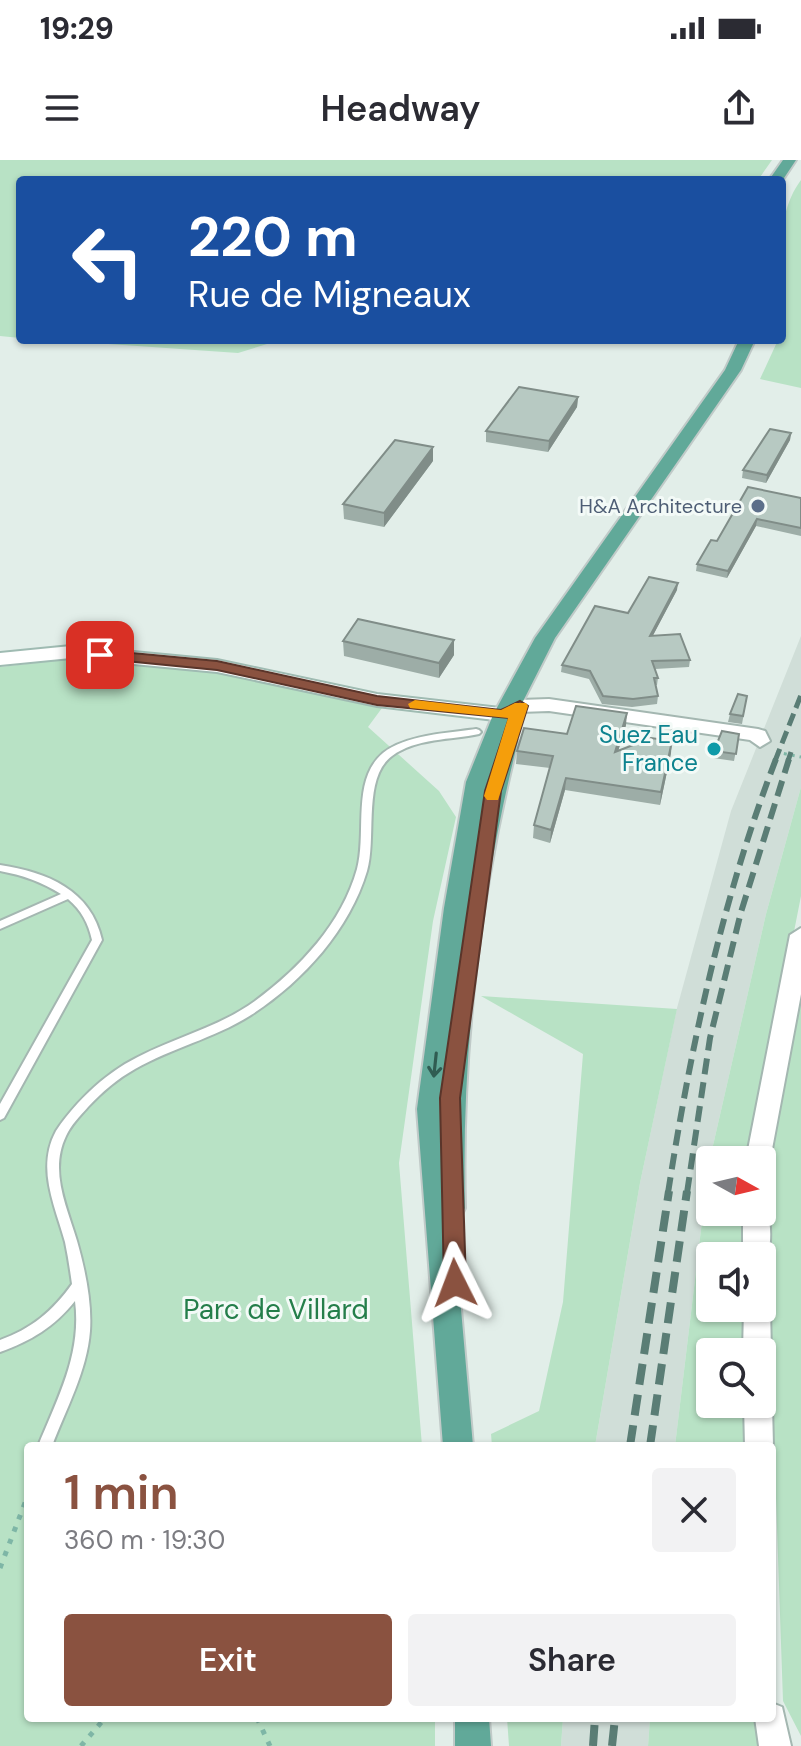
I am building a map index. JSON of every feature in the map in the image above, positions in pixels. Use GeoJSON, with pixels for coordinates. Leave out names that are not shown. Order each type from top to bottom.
{"type":"FeatureCollection","features":[{"type":"Feature","properties":{"kind":"main road"},"geometry":{"type":"LineString","coordinates":[[458,1442],[450,1098],[493,791],[512,710],[564,609],[733,370],[745,344]]}},
{"type":"Feature","properties":{"kind":"main road"},"geometry":{"type":"LineString","coordinates":[[472,1722],[473,1746]]}},
{"type":"Feature","properties":{"kind":"street"},"geometry":{"type":"LineString","coordinates":[[0,659],[71,652],[217,666],[377,700],[512,710],[549,705],[758,735],[760,741]]}},
{"type":"Feature","properties":{"kind":"street"},"geometry":{"type":"LineString","coordinates":[[761,1146],[801,935]]}},
{"type":"Feature","properties":{"kind":"street"},"geometry":{"type":"LineString","coordinates":[[758,1418],[759,1442]]}},
{"type":"Feature","properties":{"kind":"street"},"geometry":{"type":"LineString","coordinates":[[772,1722],[775,1746]]}},
{"type":"Feature","properties":{"kind":"lane"},"geometry":{"type":"LineString","coordinates":[[47,1442],[83,1345],[83,1313],[75,1260],[52,1186],[52,1159],[60,1135],[107,1079],[136,1060],[222,1026],[275,991],[312,956],[339,920],[356,886],[365,857],[374,773],[388,754],[417,743],[476,732]]}},
{"type":"Feature","properties":{"kind":"lane"},"geometry":{"type":"LineString","coordinates":[[0,868],[33,877],[69,895],[91,914],[97,940],[0,1115]]}},
{"type":"Feature","properties":{"kind":"lane"},"geometry":{"type":"LineString","coordinates":[[0,925],[69,895]]}},
{"type":"Feature","properties":{"kind":"lane"},"geometry":{"type":"LineString","coordinates":[[0,1346],[31,1335],[60,1314],[77,1288]]}},
{"type":"Feature","properties":{"kind":"path"},"geometry":{"type":"LineString","coordinates":[[0,1568],[24,1505]]}},
{"type":"Feature","properties":{"kind":"path"},"geometry":{"type":"LineString","coordinates":[[81,1746],[102,1722]]}},
{"type":"Feature","properties":{"kind":"path"},"geometry":{"type":"LineString","coordinates":[[259,1722],[270,1746]]}},
{"type":"Feature","properties":{"kind":"shaded area"},"geometry":{"type":"Polygon","coordinates":[[[801,636],[801,787],[766,914],[713,1146],[696,1146],[696,1226],[701,1226],[700,1242],[696,1242],[696,1271],[675,1442],[596,1442],[640,1183],[677,1008],[731,811],[801,636]]]}},
{"type":"Feature","properties":{"kind":"shaded area"},"geometry":{"type":"Polygon","coordinates":[[[563,1722],[650,1722],[648,1746],[561,1746],[563,1722]]]}},
{"type":"Feature","properties":{"kind":"green space"},"geometry":{"type":"Polygon","coordinates":[[[0,160],[772,160],[761,176],[16,176],[16,338],[0,336],[0,160]]]}},
{"type":"Feature","properties":{"kind":"green space"},"geometry":{"type":"Polygon","coordinates":[[[801,180],[801,388],[760,379],[776,344],[786,344],[786,212],[801,180]]]}},
{"type":"Feature","properties":{"kind":"green space"},"geometry":{"type":"Polygon","coordinates":[[[109,344],[267,344],[238,353],[109,344]]]}},
{"type":"Feature","properties":{"kind":"green space","name":"Parc de Villard"},"geometry":{"type":"Polygon","coordinates":[[[79,658],[241,676],[382,708],[368,727],[439,791],[456,817],[433,921],[399,1163],[422,1442],[24,1442],[24,1722],[435,1722],[435,1746],[0,1746],[0,667],[79,658]]]}},
{"type":"Feature","properties":{"kind":"green space"},"geometry":{"type":"Polygon","coordinates":[[[801,787],[801,896],[752,1146],[713,1146],[766,914],[801,787]]]}},
{"type":"Feature","properties":{"kind":"green space"},"geometry":{"type":"Polygon","coordinates":[[[481,996],[677,1009],[640,1183],[596,1442],[492,1442],[491,1434],[539,1411],[563,1302],[583,1054],[481,996]]]}},
{"type":"Feature","properties":{"kind":"green space"},"geometry":{"type":"Polygon","coordinates":[[[801,997],[801,1736],[783,1701],[773,1418],[776,1418],[776,1338],[770,1338],[770,1322],[776,1322],[776,1242],[767,1242],[767,1226],[776,1226],[776,1146],[772,1146],[801,997]]]}},
{"type":"Feature","properties":{"kind":"green space"},"geometry":{"type":"Polygon","coordinates":[[[701,1226],[742,1226],[744,1242],[700,1242],[701,1226]]]}},
{"type":"Feature","properties":{"kind":"green space"},"geometry":{"type":"Polygon","coordinates":[[[696,1271],[696,1322],[748,1322],[748,1338],[696,1338],[696,1418],[748,1418],[748,1442],[675,1442],[696,1271]]]}},
{"type":"Feature","properties":{"kind":"green space"},"geometry":{"type":"Polygon","coordinates":[[[507,1722],[563,1722],[561,1746],[509,1746],[507,1722]]]}},
{"type":"Feature","properties":{"kind":"green space"},"geometry":{"type":"Polygon","coordinates":[[[650,1722],[761,1722],[764,1746],[648,1746],[650,1722]]]}},
{"type":"Feature","properties":{"kind":"building"},"geometry":{"type":"Polygon","coordinates":[[[519,387],[578,397],[549,441],[486,431],[519,387]]]}},
{"type":"Feature","properties":{"kind":"building"},"geometry":{"type":"Polygon","coordinates":[[[770,429],[791,433],[767,475],[743,470],[770,429]]]}},
{"type":"Feature","properties":{"kind":"building"},"geometry":{"type":"Polygon","coordinates":[[[395,440],[433,447],[384,513],[343,504],[395,440]]]}},
{"type":"Feature","properties":{"kind":"building"},"geometry":{"type":"Polygon","coordinates":[[[748,487],[801,498],[801,528],[757,519],[728,571],[697,564],[711,540],[717,541],[748,487]]]}},
{"type":"Feature","properties":{"kind":"building"},"geometry":{"type":"Polygon","coordinates":[[[649,577],[678,583],[650,636],[680,634],[690,660],[652,661],[658,678],[654,678],[658,696],[633,699],[603,696],[590,671],[562,665],[595,606],[628,613],[649,577]]]}},
{"type":"Feature","properties":{"kind":"building"},"geometry":{"type":"Polygon","coordinates":[[[358,619],[454,640],[439,663],[343,641],[358,619]]]}},
{"type":"Feature","properties":{"kind":"building"},"geometry":{"type":"Polygon","coordinates":[[[738,694],[747,696],[743,716],[730,714],[738,694]]]}},
{"type":"Feature","properties":{"kind":"building"},"geometry":{"type":"Polygon","coordinates":[[[576,706],[627,713],[615,752],[651,738],[672,741],[661,792],[566,778],[551,830],[534,825],[553,756],[517,751],[524,728],[567,734],[576,706]]]}},
{"type":"Feature","properties":{"kind":"building"},"geometry":{"type":"Polygon","coordinates":[[[722,731],[739,734],[736,754],[714,751],[722,731]]]}},
{"type":"Feature","properties":{"kind":"railway"},"geometry":{"type":"LineString","coordinates":[[775,761],[801,695]]}},
{"type":"Feature","properties":{"kind":"railway"},"geometry":{"type":"LineString","coordinates":[[788,761],[791,752]]}},
{"type":"Feature","properties":{"kind":"railway"},"geometry":{"type":"LineString","coordinates":[[668,1193],[710,973],[740,865],[776,759]]}},
{"type":"Feature","properties":{"kind":"railway"},"geometry":{"type":"LineString","coordinates":[[687,1193],[710,1038],[741,912],[789,759]]}},
{"type":"Feature","properties":{"kind":"railway"},"geometry":{"type":"LineString","coordinates":[[631,1442],[669,1191]]}},
{"type":"Feature","properties":{"kind":"railway"},"geometry":{"type":"LineString","coordinates":[[651,1442],[687,1191]]}},
{"type":"Feature","properties":{"kind":"railway"},"geometry":{"type":"LineString","coordinates":[[593,1746],[595,1722]]}},
{"type":"Feature","properties":{"kind":"railway"},"geometry":{"type":"LineString","coordinates":[[612,1746],[615,1722]]}},
{"type":"Feature","properties":{"kind":"slow traffic"},"geometry":{"type":"LineString","coordinates":[[415,704],[503,715],[520,706],[507,738],[492,796]]}},
{"type":"Feature","properties":{"kind":"place","name":"H&A Architecture"},"geometry":{"type":"Point","coordinates":[758,506]}},
{"type":"Feature","properties":{"kind":"place","name":"Suez Eau France"},"geometry":{"type":"Point","coordinates":[714,749]}},
{"type":"Feature","properties":{"kind":"route"},"geometry":{"type":"LineString","coordinates":[[100,655],[217,666],[278,676],[377,700],[503,715],[520,706],[507,738],[493,791],[450,1098],[455,1283]]}}]}
